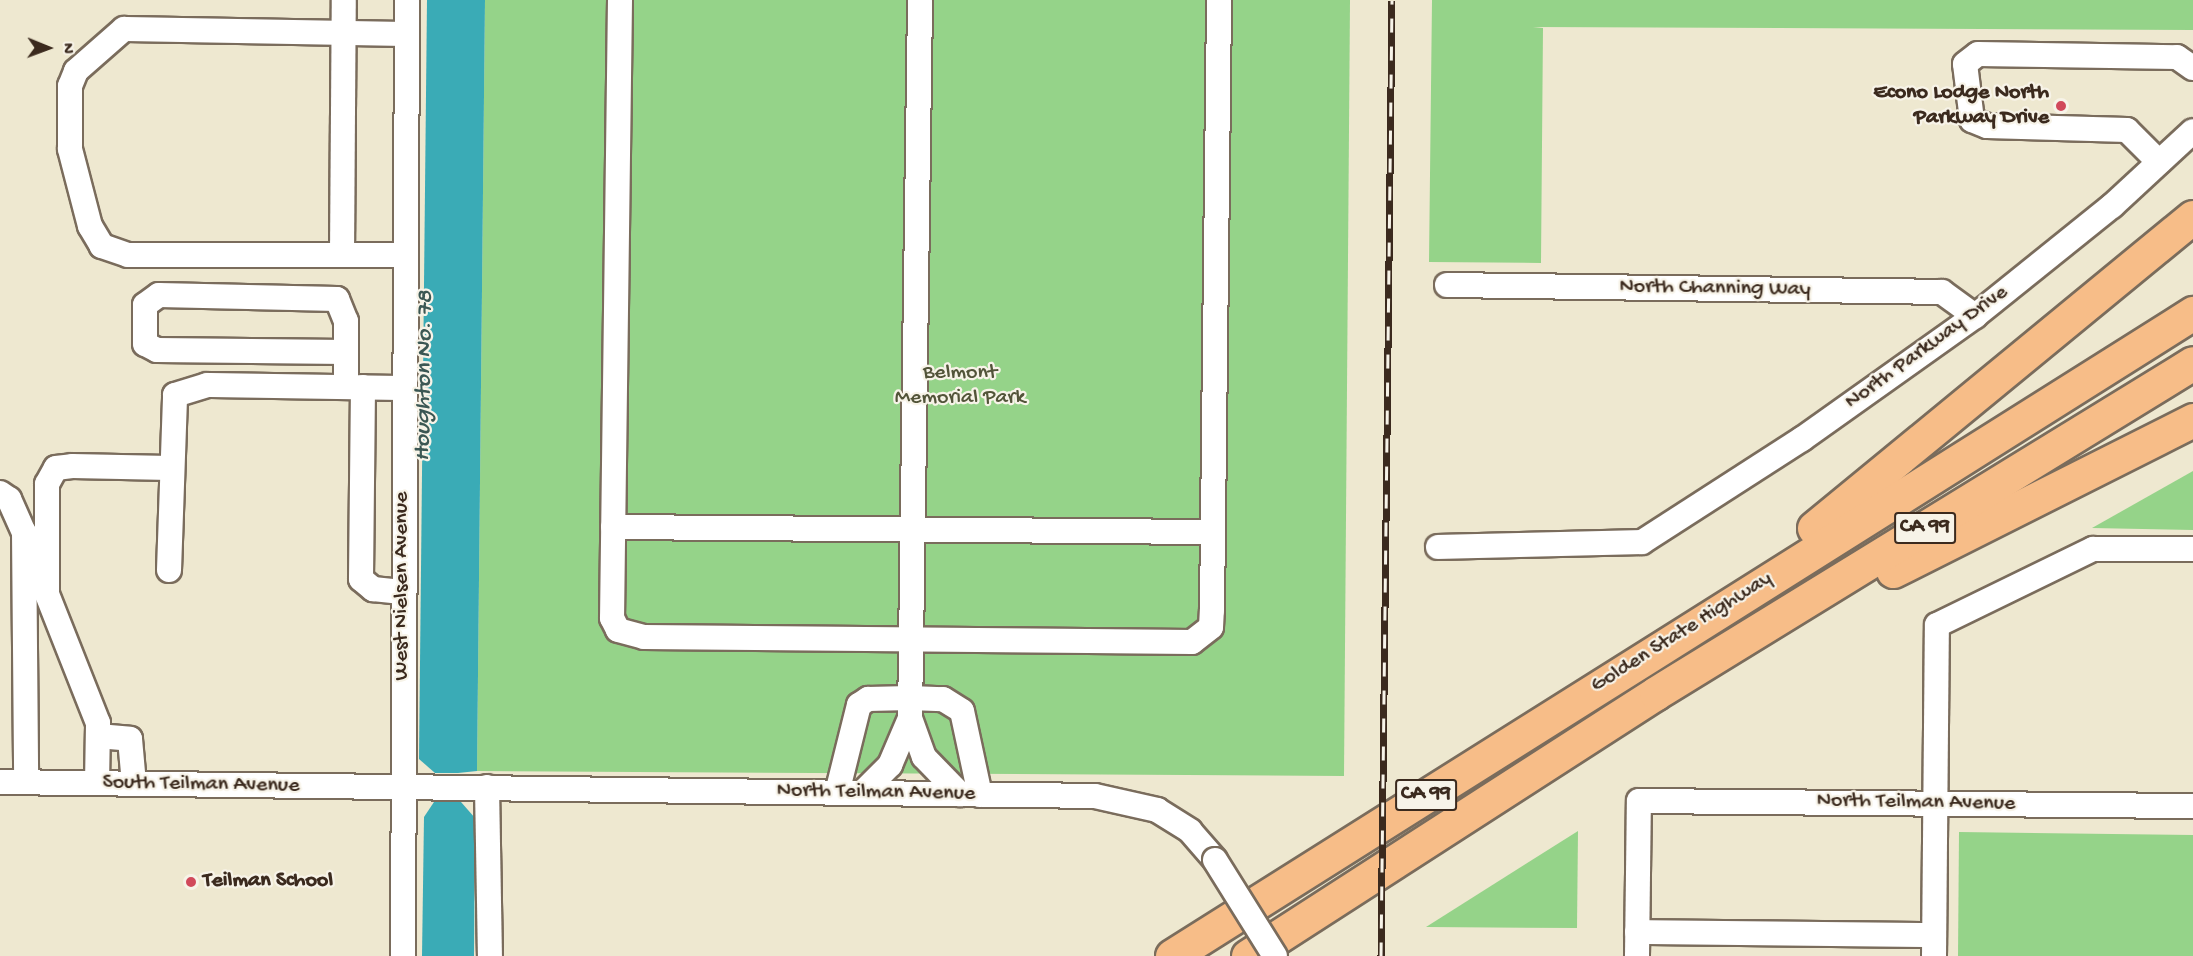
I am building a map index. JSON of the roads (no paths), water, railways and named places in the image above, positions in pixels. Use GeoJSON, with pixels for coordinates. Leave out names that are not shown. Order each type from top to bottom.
{"type":"FeatureCollection","features":[{"type":"Feature","properties":{"kind":"highway"},"geometry":{"type":"LineString","coordinates":[[1680,634],[1898,463],[2193,217]]}},
{"type":"Feature","properties":{"kind":"highway","name":"Golden State Highway"},"geometry":{"type":"LineString","coordinates":[[1172,956],[2193,313]]}},
{"type":"Feature","properties":{"kind":"highway","name":"Golden State Highway"},"geometry":{"type":"LineString","coordinates":[[1248,956],[1656,693],[2193,363]]}},
{"type":"Feature","properties":{"kind":"highway"},"geometry":{"type":"LineString","coordinates":[[1656,693],[2193,420]]}},
{"type":"Feature","properties":{"kind":"street"},"geometry":{"type":"LineString","coordinates":[[342,255],[344,0]]}},
{"type":"Feature","properties":{"kind":"street","name":"West Nielsen Avenue"},"geometry":{"type":"LineString","coordinates":[[403,956],[402,592],[407,0]]}},
{"type":"Feature","properties":{"kind":"street"},"geometry":{"type":"LineString","coordinates":[[620,0],[612,618],[629,635],[1192,642],[1210,627],[1219,0]]}},
{"type":"Feature","properties":{"kind":"street"},"geometry":{"type":"LineString","coordinates":[[920,0],[910,708],[924,757],[970,795]]}},
{"type":"Feature","properties":{"kind":"street"},"geometry":{"type":"LineString","coordinates":[[405,255],[128,255],[102,246],[90,226],[70,149],[70,86],[76,71],[124,29],[407,34]]}},
{"type":"Feature","properties":{"kind":"street"},"geometry":{"type":"LineString","coordinates":[[2159,162],[2127,130],[1987,126],[1972,120],[1965,64],[1978,54],[2177,57],[2193,68]]}},
{"type":"Feature","properties":{"kind":"street","name":"North Parkway Drive"},"geometry":{"type":"LineString","coordinates":[[1438,547],[1642,542],[1802,439],[1975,316],[2159,162],[2193,130]]}},
{"type":"Feature","properties":{"kind":"street","name":"North Channing Way"},"geometry":{"type":"LineString","coordinates":[[1447,285],[1942,292],[1975,316]]}},
{"type":"Feature","properties":{"kind":"street"},"geometry":{"type":"LineString","coordinates":[[346,352],[148,348],[148,298],[338,298],[344,305],[346,352],[355,387],[361,579],[373,589],[402,592]]}},
{"type":"Feature","properties":{"kind":"street"},"geometry":{"type":"LineString","coordinates":[[253,351],[253,386]]}},
{"type":"Feature","properties":{"kind":"street"},"geometry":{"type":"LineString","coordinates":[[170,570],[170,468],[175,395],[187,387],[404,388]]}},
{"type":"Feature","properties":{"kind":"street"},"geometry":{"type":"LineString","coordinates":[[97,783],[98,736],[93,709],[47,594],[47,484],[56,468],[72,466],[170,468]]}},
{"type":"Feature","properties":{"kind":"street"},"geometry":{"type":"LineString","coordinates":[[0,493],[9,499],[24,532],[26,782]]}},
{"type":"Feature","properties":{"kind":"street"},"geometry":{"type":"LineString","coordinates":[[613,527],[1213,532]]}},
{"type":"Feature","properties":{"kind":"street"},"geometry":{"type":"LineString","coordinates":[[1637,956],[1637,932],[1934,946],[1937,625],[2093,549],[2193,549]]}},
{"type":"Feature","properties":{"kind":"street"},"geometry":{"type":"LineString","coordinates":[[837,793],[859,705],[868,699],[910,708],[943,699],[962,711],[970,795]]}},
{"type":"Feature","properties":{"kind":"street"},"geometry":{"type":"LineString","coordinates":[[862,793],[890,765],[910,708]]}},
{"type":"Feature","properties":{"kind":"street"},"geometry":{"type":"LineString","coordinates":[[98,736],[130,739],[134,784]]}},
{"type":"Feature","properties":{"kind":"street","name":"South Teilman Avenue"},"geometry":{"type":"LineString","coordinates":[[0,782],[402,787]]}},
{"type":"Feature","properties":{"kind":"street","name":"North Teilman Avenue"},"geometry":{"type":"LineString","coordinates":[[402,787],[1095,796],[1140,802],[1182,825],[1215,860],[1275,956]]}},
{"type":"Feature","properties":{"kind":"street"},"geometry":{"type":"LineString","coordinates":[[487,787],[490,956]]}},
{"type":"Feature","properties":{"kind":"street","name":"North Teilman Avenue"},"geometry":{"type":"LineString","coordinates":[[1637,932],[1639,801],[2193,806]]}},
{"type":"Feature","properties":{"kind":"water","name":"Houghton No. 78"},"geometry":{"type":"Polygon","coordinates":[[[427,0],[485,0],[477,771],[458,773],[435,773],[419,759],[427,0]]]}},
{"type":"Feature","properties":{"kind":"water"},"geometry":{"type":"Polygon","coordinates":[[[434,802],[461,802],[475,818],[474,956],[422,956],[424,817],[434,802]]]}},
{"type":"Feature","properties":{"kind":"railway"},"geometry":{"type":"LineString","coordinates":[[1381,956],[1392,0]]}},
{"type":"Feature","properties":{"kind":"place","name":"Econo Lodge North Parkway Drive"},"geometry":{"type":"Point","coordinates":[2061,106]}},
{"type":"Feature","properties":{"kind":"place","name":"Teilman School"},"geometry":{"type":"Point","coordinates":[191,882]}},
{"type":"Feature","properties":{"kind":"park label","name":"Belmont Memorial Park"},"geometry":{"type":"Point","coordinates":[960,386]}}]}
